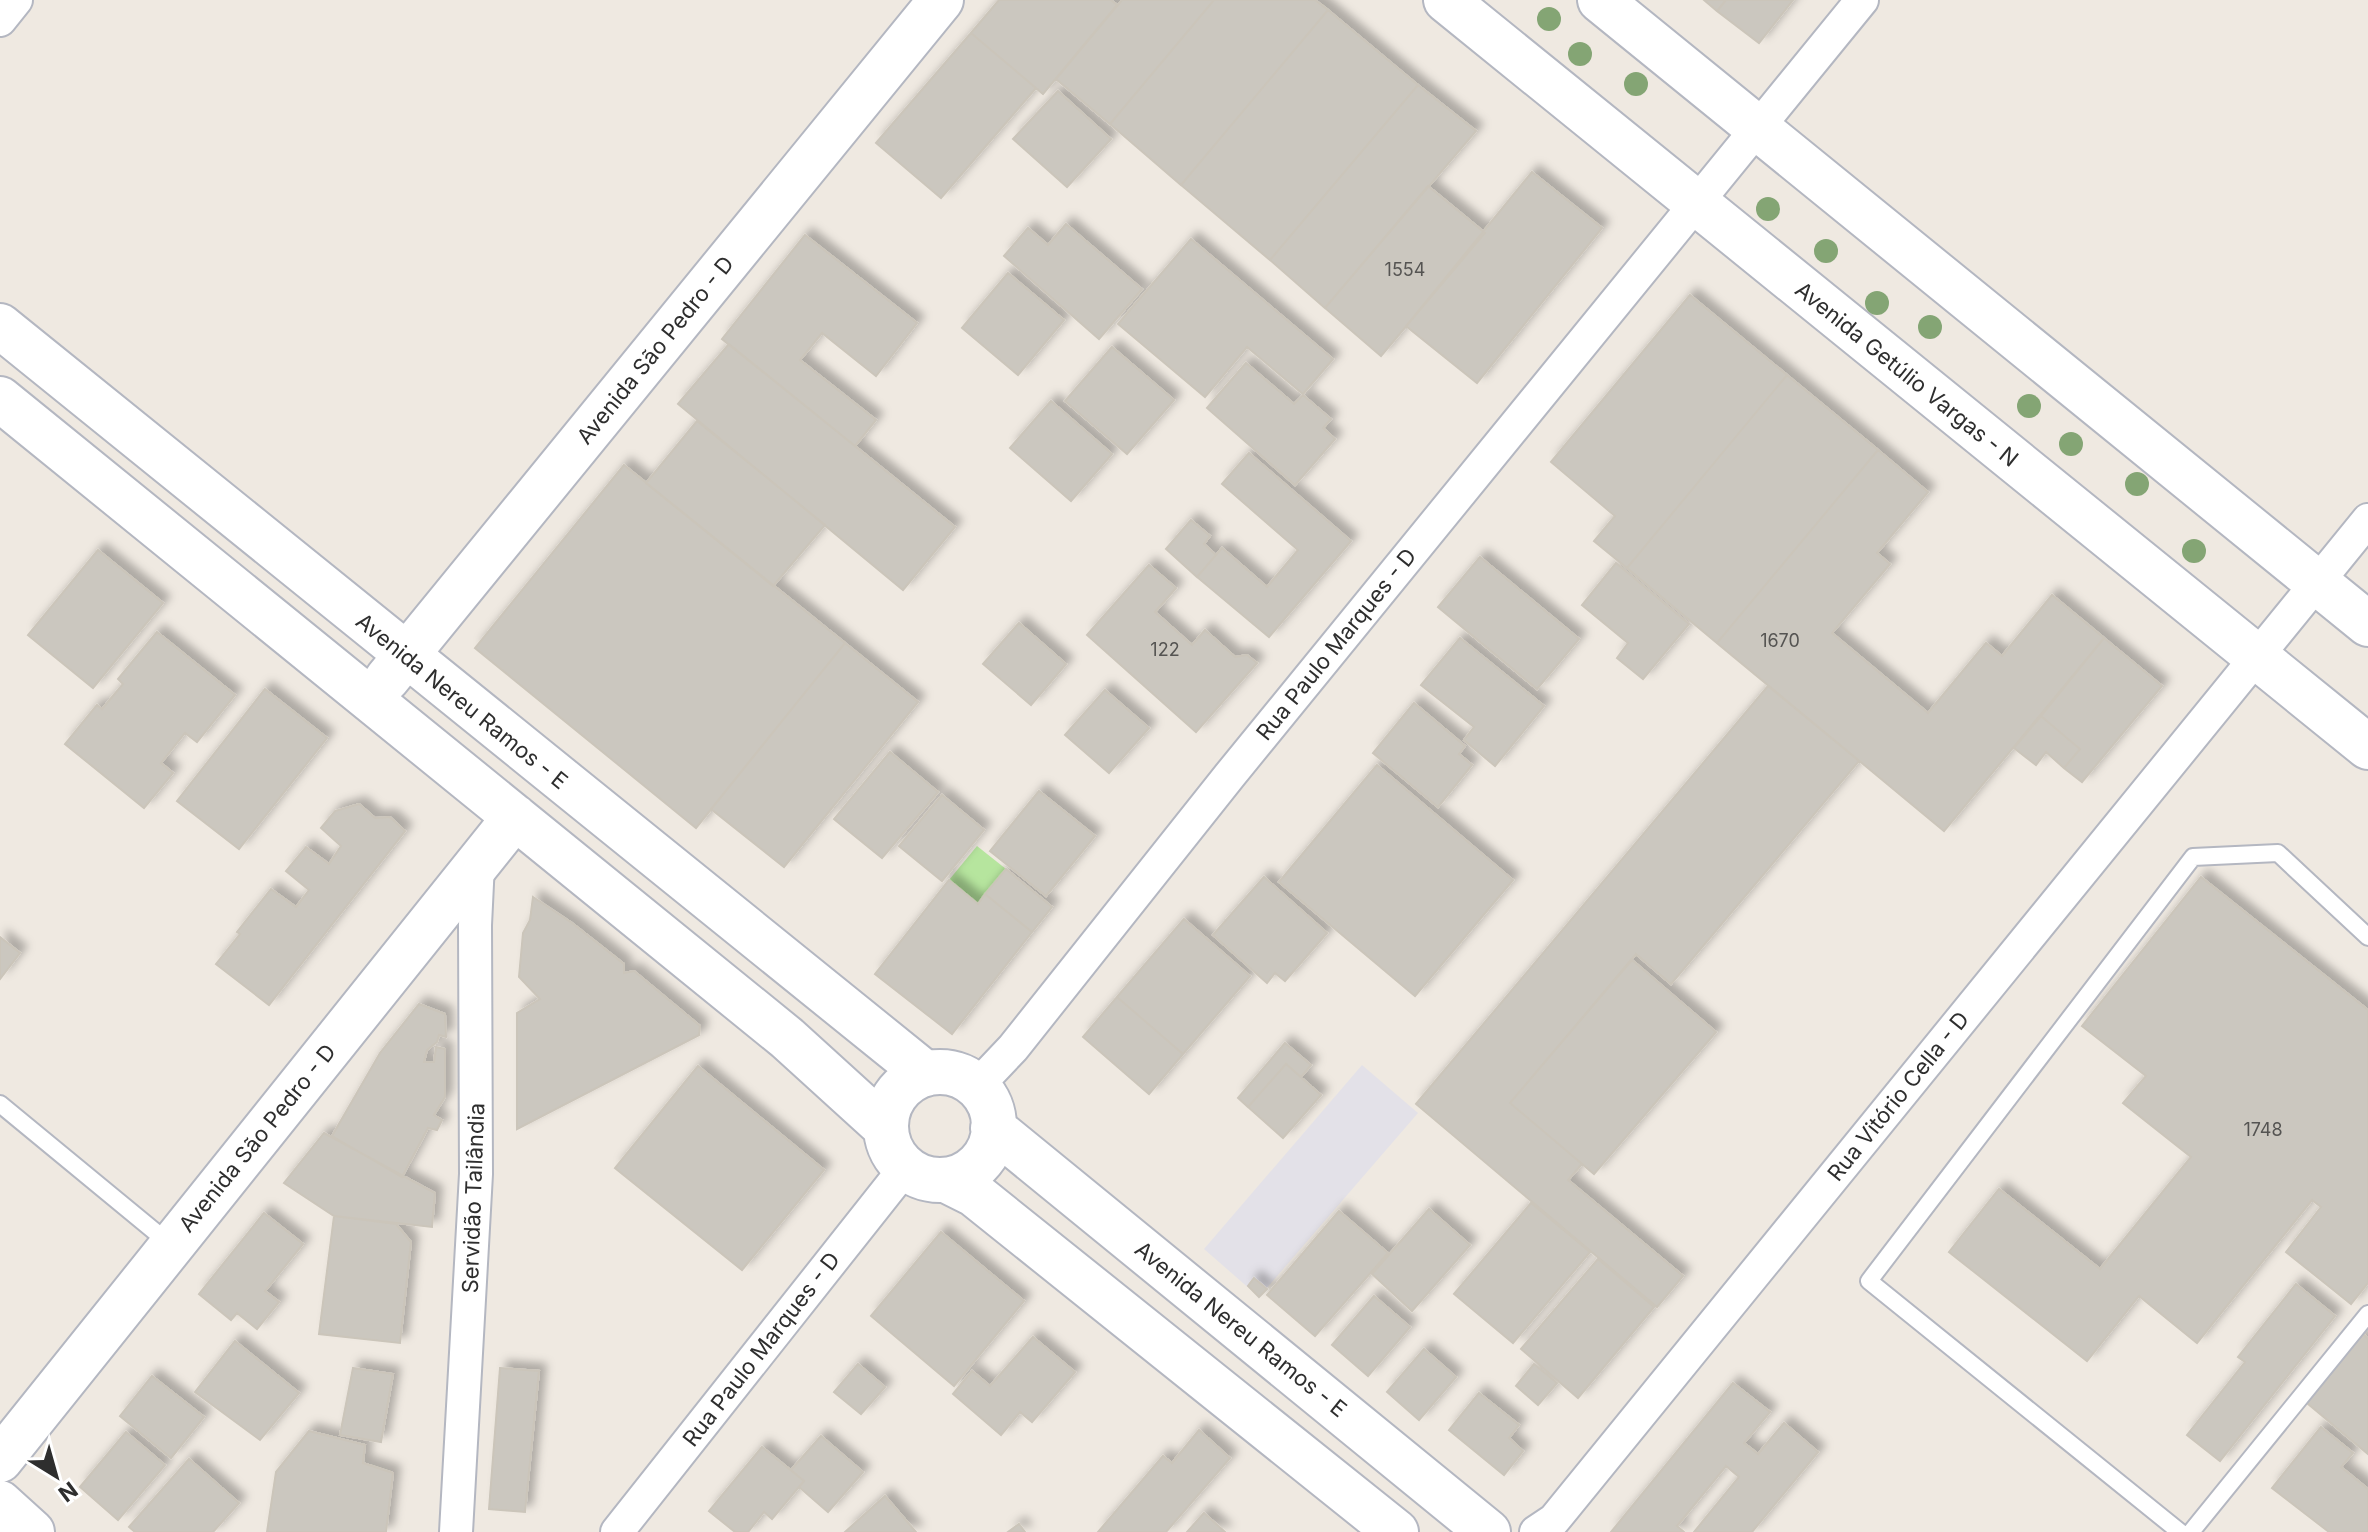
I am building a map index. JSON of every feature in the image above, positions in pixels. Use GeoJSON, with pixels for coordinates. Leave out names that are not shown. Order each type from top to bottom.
{"type":"FeatureCollection","features":[{"type":"Feature","properties":{"kind":"street"},"geometry":{"type":"LineString","coordinates":[[0,20],[16,0]]}},
{"type":"Feature","properties":{"kind":"street","name":"Avenida São Pedro - D"},"geometry":{"type":"LineString","coordinates":[[370,700],[941,0]]}},
{"type":"Feature","properties":{"kind":"street","name":"Avenida Getúlio Vargas - N"},"geometry":{"type":"LineString","coordinates":[[1446,0],[2368,747]]}},
{"type":"Feature","properties":{"kind":"street"},"geometry":{"type":"LineString","coordinates":[[1600,0],[2368,624]]}},
{"type":"Feature","properties":{"kind":"street","name":"Rua Paulo Marques - D"},"geometry":{"type":"LineString","coordinates":[[977,1086],[1013,1048],[1249,750],[1862,0]]}},
{"type":"Feature","properties":{"kind":"street","name":"Avenida Nereu Ramos - E"},"geometry":{"type":"LineString","coordinates":[[0,326],[926,1074]]}},
{"type":"Feature","properties":{"kind":"street"},"geometry":{"type":"LineString","coordinates":[[0,399],[787,1038],[886,1128]]}},
{"type":"Feature","properties":{"kind":"street","name":"Rua Vitório Cella - D"},"geometry":{"type":"LineString","coordinates":[[1536,1532],[1554,1520],[2368,520]]}},
{"type":"Feature","properties":{"kind":"street","name":"Avenida São Pedro - D"},"geometry":{"type":"LineString","coordinates":[[0,1460],[515,817]]}},
{"type":"Feature","properties":{"kind":"street","name":"Servidão Tailândia"},"geometry":{"type":"LineString","coordinates":[[456,1532],[476,1174],[475,925],[478,863]]}},
{"type":"Feature","properties":{"kind":"street"},"geometry":{"type":"LineString","coordinates":[[926,1174],[963,1175],[978,1166],[989,1151],[994,1134],[994,1116],[988,1100],[977,1086],[961,1076],[944,1072],[926,1074],[910,1082],[897,1094],[889,1109],[886,1128],[889,1145],[926,1174],[974,1194],[1396,1532]]}},
{"type":"Feature","properties":{"kind":"street","name":"Avenida Nereu Ramos - E"},"geometry":{"type":"LineString","coordinates":[[993,1128],[1488,1532]]}},
{"type":"Feature","properties":{"kind":"street","name":"Rua Paulo Marques - D"},"geometry":{"type":"LineString","coordinates":[[617,1532],[926,1174]]}},
{"type":"Feature","properties":{"kind":"street"},"geometry":{"type":"LineString","coordinates":[[0,1503],[32,1532]]}},
{"type":"Feature","properties":{"kind":"lane"},"geometry":{"type":"LineString","coordinates":[[2180,1532],[1869,1281],[2193,857],[2278,853],[2368,937]]}},
{"type":"Feature","properties":{"kind":"lane"},"geometry":{"type":"LineString","coordinates":[[0,1104],[172,1245]]}},
{"type":"Feature","properties":{"kind":"lane"},"geometry":{"type":"LineString","coordinates":[[2191,1532],[2368,1314]]}},
{"type":"Feature","properties":{"kind":"shaded area"},"geometry":{"type":"Polygon","coordinates":[[[1362,1065],[1418,1113],[1259,1297],[1204,1249],[1362,1065]]]}},
{"type":"Feature","properties":{"kind":"green space"},"geometry":{"type":"Polygon","coordinates":[[[977,846],[1006,869],[978,904],[949,880],[977,846]]]}},
{"type":"Feature","properties":{"kind":"building"},"geometry":{"type":"Polygon","coordinates":[[[999,0],[1111,0],[1117,5],[1043,94],[971,33],[999,0]]]}},
{"type":"Feature","properties":{"kind":"building"},"geometry":{"type":"Polygon","coordinates":[[[1122,0],[1214,0],[1110,124],[1056,79],[1122,0]]]}},
{"type":"Feature","properties":{"kind":"building"},"geometry":{"type":"Polygon","coordinates":[[[1214,0],[1315,0],[1328,10],[1181,185],[1110,124],[1214,0]]]}},
{"type":"Feature","properties":{"kind":"building"},"geometry":{"type":"Polygon","coordinates":[[[1704,0],[1726,0],[1717,11],[1704,0]]]}},
{"type":"Feature","properties":{"kind":"building"},"geometry":{"type":"Polygon","coordinates":[[[1726,0],[1793,0],[1759,43],[1717,11],[1726,0]]]}},
{"type":"Feature","properties":{"kind":"building"},"geometry":{"type":"Polygon","coordinates":[[[1328,10],[1418,85],[1270,260],[1181,185],[1328,10]]]}},
{"type":"Feature","properties":{"kind":"building"},"geometry":{"type":"Polygon","coordinates":[[[971,33],[1036,88],[941,198],[876,143],[971,33]]]}},
{"type":"Feature","properties":{"kind":"building"},"geometry":{"type":"Polygon","coordinates":[[[1418,85],[1476,131],[1325,308],[1270,260],[1418,85]]]}},
{"type":"Feature","properties":{"kind":"building"},"geometry":{"type":"Polygon","coordinates":[[[1058,91],[1111,139],[1067,187],[1013,139],[1058,91]]]}},
{"type":"Feature","properties":{"kind":"building"},"geometry":{"type":"Polygon","coordinates":[[[1532,172],[1602,228],[1477,383],[1406,326],[1532,172]]]}},
{"type":"Feature","properties":{"kind":"building"},"geometry":{"type":"Polygon","coordinates":[[[1428,186],[1485,233],[1381,356],[1325,308],[1428,186]]]}},
{"type":"Feature","properties":{"kind":"building"},"geometry":{"type":"Polygon","coordinates":[[[1066,224],[1142,289],[1099,339],[1004,256],[1028,228],[1048,245],[1066,224]]]}},
{"type":"Feature","properties":{"kind":"building"},"geometry":{"type":"Polygon","coordinates":[[[805,235],[917,323],[876,376],[822,333],[800,360],[876,420],[855,446],[722,339],[805,235]]]}},
{"type":"Feature","properties":{"kind":"building"},"geometry":{"type":"Polygon","coordinates":[[[1191,239],[1333,359],[1303,394],[1247,347],[1205,397],[1118,324],[1191,239]]]}},
{"type":"Feature","properties":{"kind":"building"},"geometry":{"type":"Polygon","coordinates":[[[1008,273],[1064,320],[1018,375],[962,328],[1008,273]]]}},
{"type":"Feature","properties":{"kind":"building"},"geometry":{"type":"Polygon","coordinates":[[[1690,295],[1787,375],[1627,568],[1594,541],[1615,516],[1551,462],[1690,295]]]}},
{"type":"Feature","properties":{"kind":"building"},"geometry":{"type":"Polygon","coordinates":[[[729,344],[955,527],[903,590],[678,404],[729,344]]]}},
{"type":"Feature","properties":{"kind":"building"},"geometry":{"type":"Polygon","coordinates":[[[1112,347],[1174,400],[1127,454],[1065,401],[1112,347]]]}},
{"type":"Feature","properties":{"kind":"building"},"geometry":{"type":"Polygon","coordinates":[[[1246,363],[1294,404],[1303,395],[1331,419],[1323,428],[1335,439],[1295,485],[1207,408],[1246,363]]]}},
{"type":"Feature","properties":{"kind":"building"},"geometry":{"type":"Polygon","coordinates":[[[1787,375],[1878,450],[1717,643],[1627,568],[1787,375]]]}},
{"type":"Feature","properties":{"kind":"building"},"geometry":{"type":"Polygon","coordinates":[[[1051,401],[1112,454],[1071,501],[1010,448],[1051,401]]]}},
{"type":"Feature","properties":{"kind":"building"},"geometry":{"type":"Polygon","coordinates":[[[697,421],[825,525],[773,586],[646,483],[697,421]]]}},
{"type":"Feature","properties":{"kind":"building"},"geometry":{"type":"Polygon","coordinates":[[[1878,450],[1928,492],[1877,553],[1890,564],[1832,633],[1928,713],[1986,643],[2002,656],[2052,595],[2104,638],[1944,831],[1717,643],[1878,450]]]}},
{"type":"Feature","properties":{"kind":"building"},"geometry":{"type":"Polygon","coordinates":[[[1249,453],[1351,541],[1269,637],[1197,577],[1222,548],[1267,587],[1298,550],[1222,484],[1249,453]]]}},
{"type":"Feature","properties":{"kind":"building"},"geometry":{"type":"Polygon","coordinates":[[[624,465],[845,643],[696,828],[475,648],[624,465]]]}},
{"type":"Feature","properties":{"kind":"building"},"geometry":{"type":"Polygon","coordinates":[[[1191,520],[1210,536],[1204,544],[1216,555],[1197,577],[1166,549],[1191,520]]]}},
{"type":"Feature","properties":{"kind":"building"},"geometry":{"type":"Polygon","coordinates":[[[98,550],[163,603],[93,688],[28,635],[98,550]]]}},
{"type":"Feature","properties":{"kind":"building"},"geometry":{"type":"Polygon","coordinates":[[[1480,557],[1579,639],[1537,689],[1438,607],[1480,557]]]}},
{"type":"Feature","properties":{"kind":"building"},"geometry":{"type":"Polygon","coordinates":[[[1616,563],[1689,624],[1643,679],[1617,658],[1628,643],[1582,605],[1616,563]]]}},
{"type":"Feature","properties":{"kind":"building"},"geometry":{"type":"Polygon","coordinates":[[[1149,565],[1176,588],[1155,612],[1192,645],[1205,630],[1235,657],[1247,655],[1257,663],[1196,732],[1087,635],[1149,565]]]}},
{"type":"Feature","properties":{"kind":"building"},"geometry":{"type":"Polygon","coordinates":[[[1019,623],[1066,664],[1031,705],[983,664],[1019,623]]]}},
{"type":"Feature","properties":{"kind":"building"},"geometry":{"type":"Polygon","coordinates":[[[157,632],[235,695],[197,742],[185,733],[161,763],[173,773],[144,808],[65,744],[97,705],[102,709],[123,684],[118,679],[157,632]]]}},
{"type":"Feature","properties":{"kind":"building"},"geometry":{"type":"Polygon","coordinates":[[[1460,638],[1544,706],[1495,766],[1464,740],[1474,727],[1421,685],[1460,638]]]}},
{"type":"Feature","properties":{"kind":"building"},"geometry":{"type":"Polygon","coordinates":[[[2104,638],[2162,686],[2082,782],[2064,768],[2080,749],[2041,716],[2104,638]]]}},
{"type":"Feature","properties":{"kind":"building"},"geometry":{"type":"Polygon","coordinates":[[[845,643],[918,702],[784,867],[711,809],[845,643]]]}},
{"type":"Feature","properties":{"kind":"building"},"geometry":{"type":"Polygon","coordinates":[[[1768,686],[1859,761],[1671,984],[1636,954],[1510,1103],[1582,1164],[1568,1180],[1683,1276],[1657,1307],[1416,1104],[1768,686]]]}},
{"type":"Feature","properties":{"kind":"building"},"geometry":{"type":"Polygon","coordinates":[[[265,689],[327,738],[239,849],[177,801],[265,689]]]}},
{"type":"Feature","properties":{"kind":"building"},"geometry":{"type":"Polygon","coordinates":[[[1105,690],[1149,728],[1109,773],[1065,735],[1105,690]]]}},
{"type":"Feature","properties":{"kind":"building"},"geometry":{"type":"Polygon","coordinates":[[[1414,703],[1465,746],[1459,754],[1472,765],[1438,807],[1373,753],[1414,703]]]}},
{"type":"Feature","properties":{"kind":"building"},"geometry":{"type":"Polygon","coordinates":[[[2041,716],[2080,749],[2064,768],[2046,752],[2036,765],[2014,748],[2041,716]]]}},
{"type":"Feature","properties":{"kind":"building"},"geometry":{"type":"Polygon","coordinates":[[[890,752],[938,792],[882,858],[834,819],[890,752]]]}},
{"type":"Feature","properties":{"kind":"building"},"geometry":{"type":"Polygon","coordinates":[[[1377,765],[1513,880],[1415,996],[1279,882],[1377,765]]]}},
{"type":"Feature","properties":{"kind":"building"},"geometry":{"type":"Polygon","coordinates":[[[1039,791],[1095,836],[1046,896],[990,851],[1039,791]]]}},
{"type":"Feature","properties":{"kind":"building"},"geometry":{"type":"Polygon","coordinates":[[[942,795],[984,830],[942,881],[899,846],[942,795]]]}},
{"type":"Feature","properties":{"kind":"building"},"geometry":{"type":"Polygon","coordinates":[[[359,804],[375,818],[390,817],[405,831],[269,1005],[216,964],[271,889],[296,907],[309,890],[286,871],[306,847],[329,864],[341,846],[321,828],[335,811],[359,804]]]}},
{"type":"Feature","properties":{"kind":"building"},"geometry":{"type":"Polygon","coordinates":[[[1006,869],[1052,907],[1032,932],[985,894],[1006,869]]]}},
{"type":"Feature","properties":{"kind":"building"},"geometry":{"type":"Polygon","coordinates":[[[1264,877],[1327,933],[1285,981],[1275,973],[1267,983],[1213,935],[1264,877]]]}},
{"type":"Feature","properties":{"kind":"building"},"geometry":{"type":"Polygon","coordinates":[[[2201,877],[2368,1010],[2368,1283],[2351,1304],[2286,1252],[2321,1207],[2312,1200],[2197,1343],[2139,1296],[2087,1361],[1949,1252],[1999,1189],[2100,1269],[2191,1157],[2123,1103],[2146,1076],[2082,1026],[2201,877]]]}},
{"type":"Feature","properties":{"kind":"building"},"geometry":{"type":"Polygon","coordinates":[[[949,880],[978,904],[985,894],[1032,932],[952,1034],[875,974],[949,880]]]}},
{"type":"Feature","properties":{"kind":"building"},"geometry":{"type":"Polygon","coordinates":[[[533,897],[624,964],[624,973],[634,971],[700,1026],[699,1035],[517,1129],[517,1013],[540,999],[519,977],[523,933],[530,920],[533,897]]]}},
{"type":"Feature","properties":{"kind":"building"},"geometry":{"type":"Polygon","coordinates":[[[1184,919],[1250,976],[1183,1054],[1117,997],[1184,919]]]}},
{"type":"Feature","properties":{"kind":"building"},"geometry":{"type":"Polygon","coordinates":[[[0,937],[20,953],[0,979],[0,937]]]}},
{"type":"Feature","properties":{"kind":"building"},"geometry":{"type":"Polygon","coordinates":[[[1632,960],[1716,1032],[1594,1174],[1510,1103],[1632,960]]]}},
{"type":"Feature","properties":{"kind":"building"},"geometry":{"type":"Polygon","coordinates":[[[1117,997],[1183,1054],[1149,1094],[1083,1037],[1117,997]]]}},
{"type":"Feature","properties":{"kind":"building"},"geometry":{"type":"Polygon","coordinates":[[[419,1004],[445,1014],[446,1037],[439,1035],[437,1042],[427,1050],[424,1062],[434,1062],[436,1047],[445,1049],[445,1097],[434,1115],[442,1120],[437,1130],[428,1128],[402,1177],[332,1136],[380,1053],[419,1004]]]}},
{"type":"Feature","properties":{"kind":"building"},"geometry":{"type":"Polygon","coordinates":[[[1285,1043],[1311,1065],[1301,1077],[1286,1064],[1248,1107],[1238,1098],[1285,1043]]]}},
{"type":"Feature","properties":{"kind":"building"},"geometry":{"type":"Polygon","coordinates":[[[1286,1064],[1321,1095],[1283,1138],[1248,1107],[1286,1064]]]}},
{"type":"Feature","properties":{"kind":"building"},"geometry":{"type":"Polygon","coordinates":[[[698,1066],[824,1170],[742,1270],[615,1168],[698,1066]]]}},
{"type":"Feature","properties":{"kind":"building"},"geometry":{"type":"Polygon","coordinates":[[[324,1133],[435,1193],[432,1227],[334,1216],[284,1183],[324,1133]]]}},
{"type":"Feature","properties":{"kind":"building"},"geometry":{"type":"Polygon","coordinates":[[[1531,1203],[1590,1252],[1513,1343],[1454,1294],[1531,1203]]]}},
{"type":"Feature","properties":{"kind":"building"},"geometry":{"type":"Polygon","coordinates":[[[1429,1209],[1470,1245],[1412,1311],[1372,1274],[1429,1209]]]}},
{"type":"Feature","properties":{"kind":"building"},"geometry":{"type":"Polygon","coordinates":[[[1339,1211],[1388,1253],[1315,1336],[1267,1295],[1339,1211]]]}},
{"type":"Feature","properties":{"kind":"building"},"geometry":{"type":"Polygon","coordinates":[[[264,1213],[303,1244],[265,1291],[279,1302],[257,1329],[237,1313],[231,1320],[199,1294],[264,1213]]]}},
{"type":"Feature","properties":{"kind":"building"},"geometry":{"type":"Polygon","coordinates":[[[334,1216],[396,1224],[411,1242],[400,1343],[319,1334],[334,1216]]]}},
{"type":"Feature","properties":{"kind":"building"},"geometry":{"type":"Polygon","coordinates":[[[941,1232],[1024,1301],[954,1386],[871,1316],[941,1232]]]}},
{"type":"Feature","properties":{"kind":"building"},"geometry":{"type":"Polygon","coordinates":[[[1598,1259],[1654,1307],[1578,1398],[1521,1349],[1598,1259]]]}},
{"type":"Feature","properties":{"kind":"building"},"geometry":{"type":"Polygon","coordinates":[[[1254,1278],[1267,1289],[1259,1297],[1248,1286],[1254,1278]]]}},
{"type":"Feature","properties":{"kind":"building"},"geometry":{"type":"Polygon","coordinates":[[[2296,1284],[2335,1316],[2220,1461],[2187,1435],[2245,1362],[2238,1357],[2296,1284]]]}},
{"type":"Feature","properties":{"kind":"building"},"geometry":{"type":"Polygon","coordinates":[[[1374,1296],[1410,1327],[1368,1376],[1332,1345],[1374,1296]]]}},
{"type":"Feature","properties":{"kind":"building"},"geometry":{"type":"Polygon","coordinates":[[[2363,1334],[2368,1339],[2368,1454],[2307,1403],[2363,1334]]]}},
{"type":"Feature","properties":{"kind":"building"},"geometry":{"type":"Polygon","coordinates":[[[1033,1337],[1075,1372],[1032,1422],[1020,1412],[1001,1435],[953,1394],[972,1371],[990,1386],[1033,1337]]]}},
{"type":"Feature","properties":{"kind":"building"},"geometry":{"type":"Polygon","coordinates":[[[235,1341],[299,1393],[260,1440],[195,1392],[235,1341]]]}},
{"type":"Feature","properties":{"kind":"building"},"geometry":{"type":"Polygon","coordinates":[[[1424,1349],[1456,1377],[1419,1420],[1387,1392],[1424,1349]]]}},
{"type":"Feature","properties":{"kind":"building"},"geometry":{"type":"Polygon","coordinates":[[[858,1364],[885,1387],[861,1414],[834,1392],[858,1364]]]}},
{"type":"Feature","properties":{"kind":"building"},"geometry":{"type":"Polygon","coordinates":[[[1534,1364],[1557,1383],[1538,1405],[1516,1386],[1534,1364]]]}},
{"type":"Feature","properties":{"kind":"building"},"geometry":{"type":"Polygon","coordinates":[[[353,1368],[393,1374],[381,1442],[340,1435],[353,1368]]]}},
{"type":"Feature","properties":{"kind":"building"},"geometry":{"type":"Polygon","coordinates":[[[500,1368],[539,1371],[525,1512],[489,1509],[500,1368]]]}},
{"type":"Feature","properties":{"kind":"building"},"geometry":{"type":"Polygon","coordinates":[[[152,1376],[204,1417],[171,1458],[120,1416],[152,1376]]]}},
{"type":"Feature","properties":{"kind":"building"},"geometry":{"type":"Polygon","coordinates":[[[1733,1383],[1770,1412],[1744,1443],[1758,1454],[1784,1423],[1818,1452],[1752,1532],[1694,1532],[1739,1477],[1726,1466],[1677,1526],[1684,1532],[1611,1532],[1733,1383]]]}},
{"type":"Feature","properties":{"kind":"building"},"geometry":{"type":"Polygon","coordinates":[[[1479,1393],[1519,1425],[1509,1438],[1523,1451],[1504,1475],[1449,1430],[1479,1393]]]}},
{"type":"Feature","properties":{"kind":"building"},"geometry":{"type":"Polygon","coordinates":[[[2321,1427],[2353,1453],[2341,1467],[2368,1489],[2368,1532],[2329,1532],[2272,1488],[2321,1427]]]}},
{"type":"Feature","properties":{"kind":"building"},"geometry":{"type":"Polygon","coordinates":[[[1199,1430],[1230,1458],[1166,1532],[1098,1532],[1163,1456],[1172,1463],[1199,1430]]]}},
{"type":"Feature","properties":{"kind":"building"},"geometry":{"type":"Polygon","coordinates":[[[309,1431],[365,1445],[363,1463],[393,1473],[386,1532],[267,1532],[276,1472],[309,1431]]]}},
{"type":"Feature","properties":{"kind":"building"},"geometry":{"type":"Polygon","coordinates":[[[126,1432],[165,1465],[118,1520],[80,1487],[126,1432]]]}},
{"type":"Feature","properties":{"kind":"building"},"geometry":{"type":"Polygon","coordinates":[[[821,1436],[863,1472],[828,1512],[799,1487],[804,1481],[791,1470],[821,1436]]]}},
{"type":"Feature","properties":{"kind":"building"},"geometry":{"type":"Polygon","coordinates":[[[762,1447],[804,1481],[772,1519],[764,1512],[748,1532],[735,1532],[709,1511],[762,1447]]]}},
{"type":"Feature","properties":{"kind":"building"},"geometry":{"type":"Polygon","coordinates":[[[189,1459],[239,1503],[213,1532],[135,1532],[129,1527],[189,1459]]]}},
{"type":"Feature","properties":{"kind":"building"},"geometry":{"type":"Polygon","coordinates":[[[885,1496],[916,1532],[845,1532],[885,1496]]]}},
{"type":"Feature","properties":{"kind":"building"},"geometry":{"type":"Polygon","coordinates":[[[1204,1513],[1225,1532],[1187,1532],[1204,1513]]]}},
{"type":"Feature","properties":{"kind":"building"},"geometry":{"type":"Polygon","coordinates":[[[1019,1524],[1025,1532],[1008,1532],[1019,1524]]]}}]}
